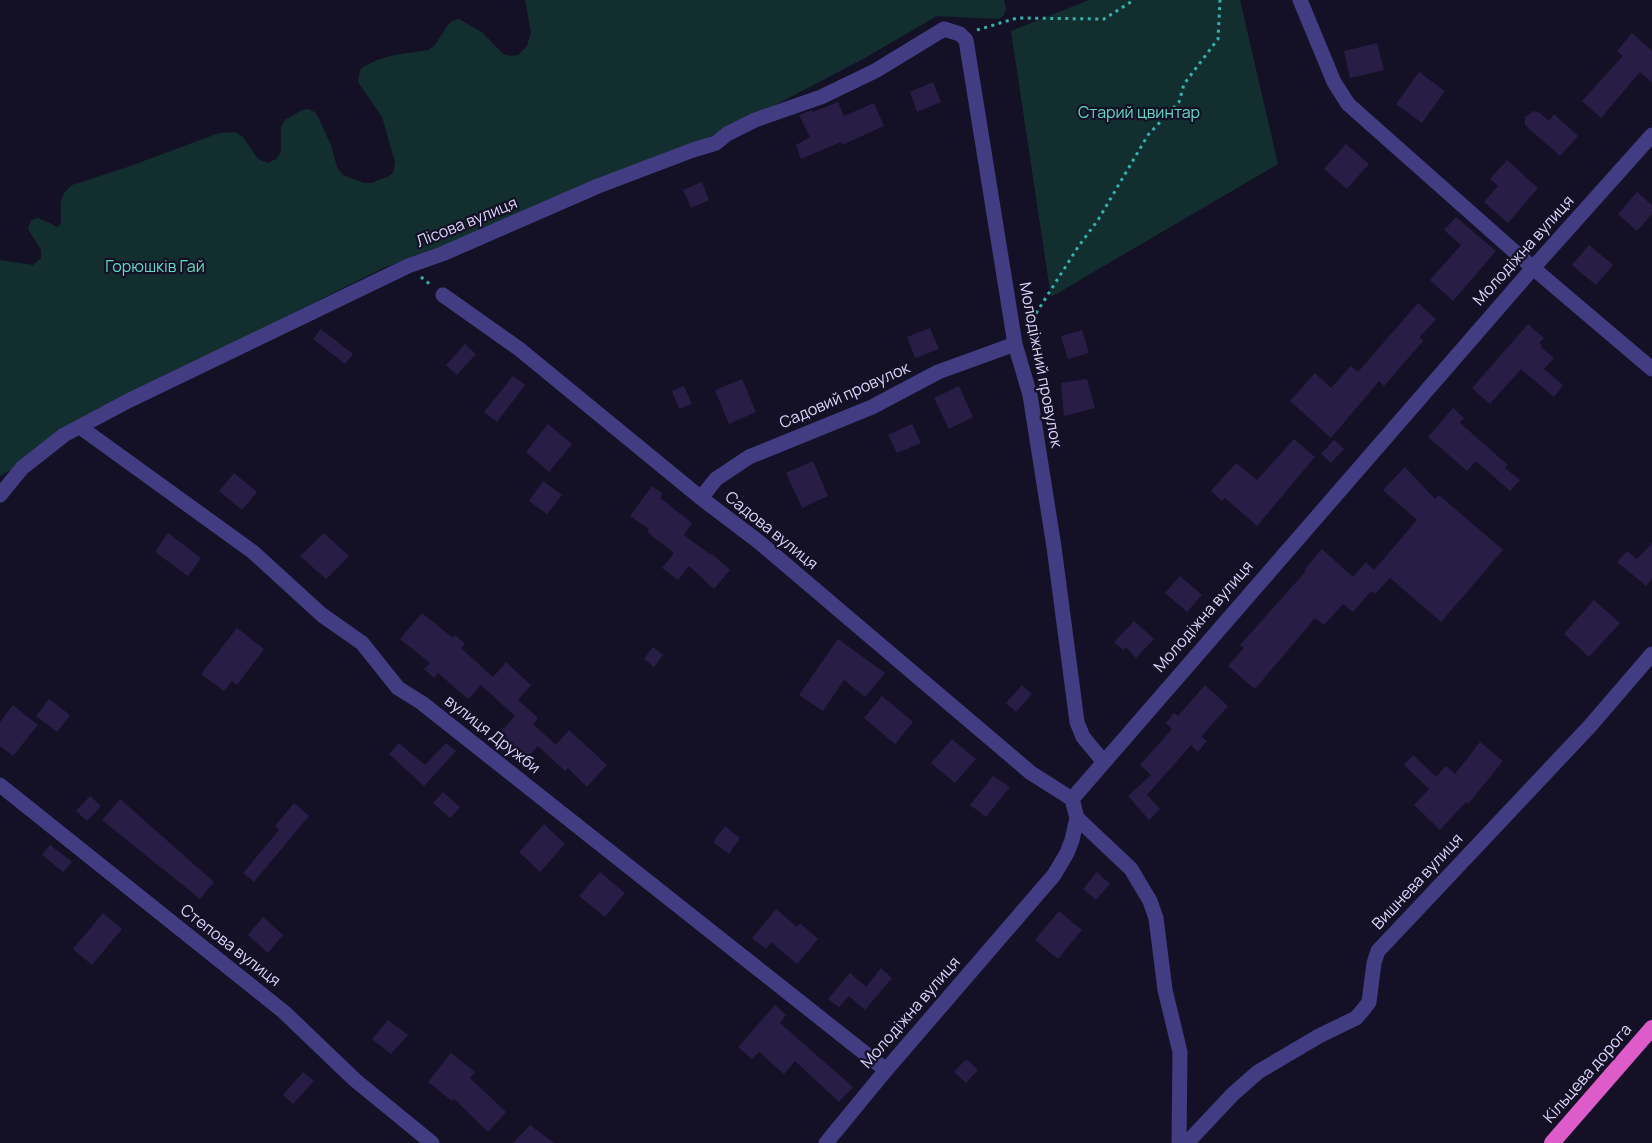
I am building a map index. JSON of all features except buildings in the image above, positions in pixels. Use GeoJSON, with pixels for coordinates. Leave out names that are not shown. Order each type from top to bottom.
{"type":"FeatureCollection","features":[{"type":"Feature","properties":{"kind":"highway","name":"Кільцева дорога"},"geometry":{"type":"LineString","coordinates":[[1552,1143],[1652,1028]]}},
{"type":"Feature","properties":{"kind":"street"},"geometry":{"type":"LineString","coordinates":[[1300,0],[1334,82],[1348,104],[1533,268],[1652,369]]}},
{"type":"Feature","properties":{"kind":"street","name":"Лісова вулиця"},"geometry":{"type":"LineString","coordinates":[[0,495],[22,468],[64,435],[159,386],[408,266],[442,254],[598,186],[716,143],[727,134],[755,120],[821,97],[875,71],[944,29],[963,37]]}},
{"type":"Feature","properties":{"kind":"street","name":"Молодіжний провулок"},"geometry":{"type":"LineString","coordinates":[[963,37],[1015,344],[1030,395],[1054,547],[1077,722],[1083,737],[1103,760]]}},
{"type":"Feature","properties":{"kind":"street","name":"Молодіжна вулиця"},"geometry":{"type":"LineString","coordinates":[[1072,799],[1103,760],[1652,135]]}},
{"type":"Feature","properties":{"kind":"street","name":"Садова вулиця"},"geometry":{"type":"LineString","coordinates":[[443,295],[518,348],[701,498],[759,542],[1031,773],[1072,799]]}},
{"type":"Feature","properties":{"kind":"street","name":"Садовий провулок"},"geometry":{"type":"LineString","coordinates":[[701,498],[716,479],[749,458],[872,407],[938,372],[1015,344]]}},
{"type":"Feature","properties":{"kind":"street","name":"вулиця Дружби"},"geometry":{"type":"LineString","coordinates":[[80,427],[253,552],[322,615],[362,643],[398,688],[423,703],[886,1070]]}},
{"type":"Feature","properties":{"kind":"street","name":"Вишнева вулиця"},"geometry":{"type":"LineString","coordinates":[[1187,1143],[1233,1094],[1258,1072],[1319,1036],[1356,1018],[1369,1002],[1374,963],[1378,951],[1590,726],[1652,654]]}},
{"type":"Feature","properties":{"kind":"street","name":"Степова вулиця"},"geometry":{"type":"LineString","coordinates":[[0,785],[284,1012],[355,1080],[432,1143]]}},
{"type":"Feature","properties":{"kind":"street"},"geometry":{"type":"LineString","coordinates":[[1072,799],[1077,818],[1131,869],[1150,901],[1156,918],[1165,990],[1180,1052],[1179,1143]]}},
{"type":"Feature","properties":{"kind":"street","name":"Молодіжна вулиця"},"geometry":{"type":"LineString","coordinates":[[826,1143],[1054,874],[1067,853],[1077,818]]}},
{"type":"Feature","properties":{"kind":"path"},"geometry":{"type":"LineString","coordinates":[[963,37],[1017,18],[1104,19],[1134,0]]}},
{"type":"Feature","properties":{"kind":"path"},"geometry":{"type":"LineString","coordinates":[[1015,344],[1098,220],[1148,135],[1179,102],[1184,84],[1218,39],[1220,0]]}},
{"type":"Feature","properties":{"kind":"path"},"geometry":{"type":"LineString","coordinates":[[408,266],[443,295]]}},
{"type":"Feature","properties":{"kind":"green space","name":"Горюшків Гай"},"geometry":{"type":"Polygon","coordinates":[[[525,0],[1004,0],[1006,8],[1004,15],[999,19],[937,16],[863,59],[737,125],[538,210],[383,268],[251,334],[0,476],[0,260],[33,265],[41,258],[41,250],[28,229],[31,220],[38,218],[58,227],[61,223],[61,201],[64,193],[72,185],[219,133],[235,132],[243,137],[258,159],[268,163],[276,159],[281,152],[281,127],[285,120],[308,109],[315,112],[319,119],[331,145],[337,167],[343,175],[364,183],[371,183],[389,176],[393,173],[395,162],[382,117],[358,82],[360,70],[377,60],[394,55],[429,50],[447,26],[459,19],[483,33],[503,54],[518,55],[527,46],[531,32],[525,0]]]}},
{"type":"Feature","properties":{"kind":"green space","name":"Старий цвинтар"},"geometry":{"type":"Polygon","coordinates":[[[1089,0],[1240,0],[1278,164],[1051,297],[1011,31],[1089,0]]]}}]}
